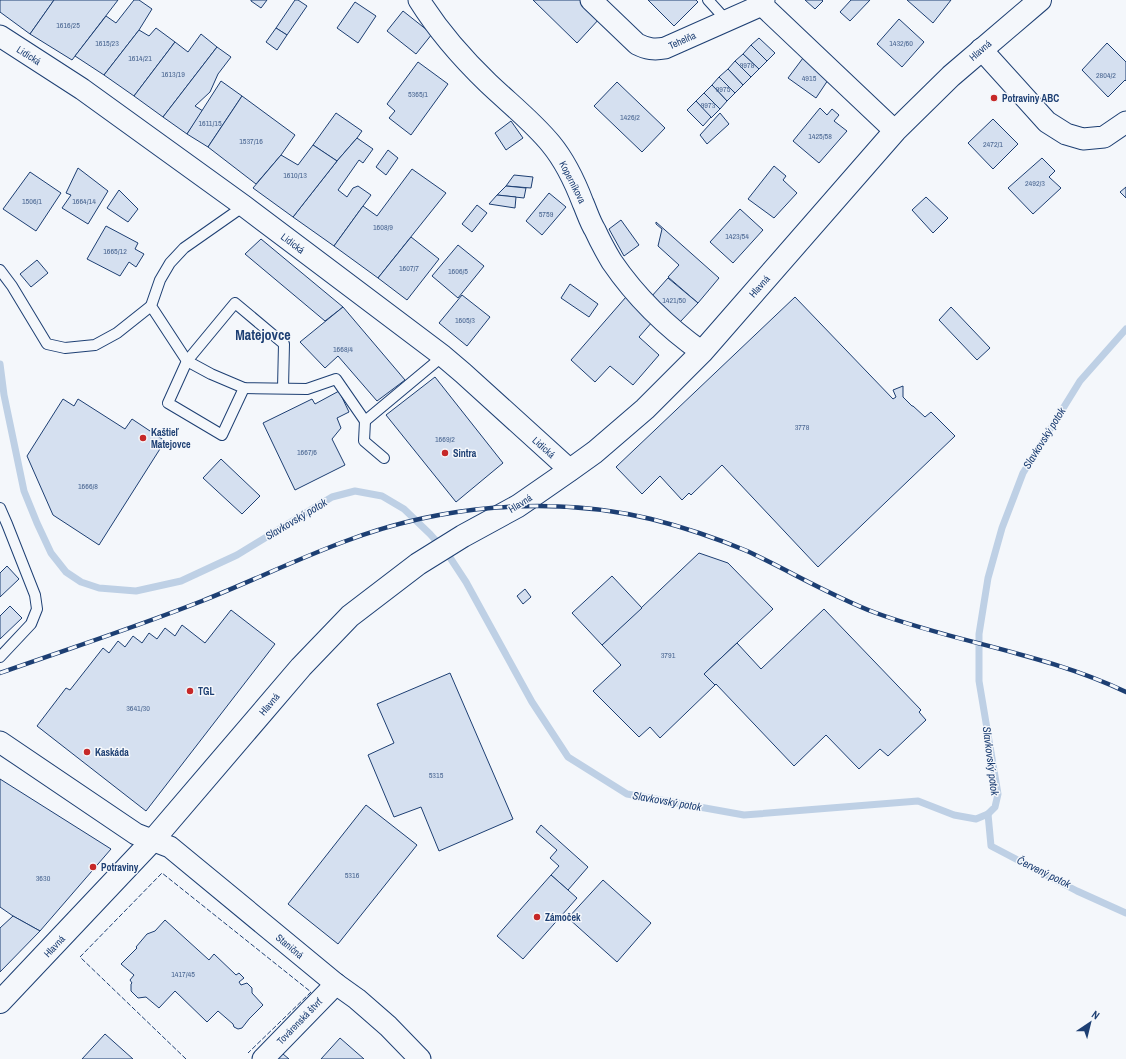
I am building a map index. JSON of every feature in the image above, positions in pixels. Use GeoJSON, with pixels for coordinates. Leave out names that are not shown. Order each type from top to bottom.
{"type":"FeatureCollection","features":[{"type":"Feature","properties":{"kind":"main road","name":"Hlavná"},"geometry":{"type":"LineString","coordinates":[[0,1002],[145,837],[301,667],[350,616],[418,564],[463,536],[518,506],[570,470],[595,452],[645,408],[702,352],[895,131],[951,76],[1040,0]]}},
{"type":"Feature","properties":{"kind":"street","name":"Koperníkova"},"geometry":{"type":"LineString","coordinates":[[418,0],[455,50],[552,144],[567,168],[594,229],[608,255],[629,285],[650,308],[702,352]]}},
{"type":"Feature","properties":{"kind":"street","name":"Tehelňa"},"geometry":{"type":"LineString","coordinates":[[591,0],[637,44],[654,50],[665,48],[727,21],[763,2],[895,131]]}},
{"type":"Feature","properties":{"kind":"street","name":"Lidická"},"geometry":{"type":"LineString","coordinates":[[0,36],[82,89],[244,206],[443,356],[570,470]]}},
{"type":"Feature","properties":{"kind":"street"},"geometry":{"type":"LineString","coordinates":[[981,50],[1047,122],[1066,134],[1083,138],[1104,137],[1126,122]]}},
{"type":"Feature","properties":{"kind":"street","name":"Staničná"},"geometry":{"type":"LineString","coordinates":[[0,742],[145,837],[170,847],[336,984],[357,999],[388,1026],[420,1059]]}},
{"type":"Feature","properties":{"kind":"street","name":"Továrenská štvrť"},"geometry":{"type":"LineString","coordinates":[[263,1059],[336,984]]}},
{"type":"Feature","properties":{"kind":"lane"},"geometry":{"type":"LineString","coordinates":[[708,0],[727,21]]}},
{"type":"Feature","properties":{"kind":"lane"},"geometry":{"type":"LineString","coordinates":[[0,270],[12,286],[47,344],[65,348],[95,345],[117,333],[151,306],[160,280],[170,263],[184,248],[244,206]]}},
{"type":"Feature","properties":{"kind":"lane"},"geometry":{"type":"LineString","coordinates":[[244,388],[222,435],[168,403],[187,361],[235,303],[284,344],[283,388]]}},
{"type":"Feature","properties":{"kind":"lane"},"geometry":{"type":"LineString","coordinates":[[151,306],[187,361],[211,374],[244,388],[307,388],[336,379],[365,421],[364,441],[384,458]]}},
{"type":"Feature","properties":{"kind":"lane"},"geometry":{"type":"LineString","coordinates":[[365,421],[443,356]]}},
{"type":"Feature","properties":{"kind":"lane"},"geometry":{"type":"LineString","coordinates":[[0,508],[35,595],[37,608],[31,624],[0,657]]}},
{"type":"Feature","properties":{"kind":"building"},"geometry":{"type":"Polygon","coordinates":[[[0,0],[54,0],[30,34],[0,12],[0,0]]]}},
{"type":"Feature","properties":{"kind":"building"},"geometry":{"type":"Polygon","coordinates":[[[54,0],[118,0],[72,60],[30,34],[54,0]]]}},
{"type":"Feature","properties":{"kind":"building"},"geometry":{"type":"Polygon","coordinates":[[[134,0],[139,0],[152,9],[139,30],[104,75],[75,56],[106,16],[116,23],[134,0]]]}},
{"type":"Feature","properties":{"kind":"building"},"geometry":{"type":"Polygon","coordinates":[[[251,0],[267,0],[261,8],[251,0]]]}},
{"type":"Feature","properties":{"kind":"building"},"geometry":{"type":"Polygon","coordinates":[[[295,0],[298,0],[307,6],[287,35],[276,28],[295,0]]]}},
{"type":"Feature","properties":{"kind":"building"},"geometry":{"type":"Polygon","coordinates":[[[533,0],[582,0],[600,18],[577,43],[533,0]]]}},
{"type":"Feature","properties":{"kind":"building"},"geometry":{"type":"Polygon","coordinates":[[[648,0],[696,0],[698,2],[674,26],[648,0]]]}},
{"type":"Feature","properties":{"kind":"building"},"geometry":{"type":"Polygon","coordinates":[[[805,0],[822,0],[823,1],[815,9],[805,0]]]}},
{"type":"Feature","properties":{"kind":"building"},"geometry":{"type":"Polygon","coordinates":[[[851,0],[870,0],[850,21],[840,12],[851,0]]]}},
{"type":"Feature","properties":{"kind":"building"},"geometry":{"type":"Polygon","coordinates":[[[907,0],[951,0],[933,23],[907,0]]]}},
{"type":"Feature","properties":{"kind":"building"},"geometry":{"type":"Polygon","coordinates":[[[355,2],[376,16],[358,43],[337,28],[355,2]]]}},
{"type":"Feature","properties":{"kind":"building"},"geometry":{"type":"Polygon","coordinates":[[[403,11],[432,34],[416,54],[387,31],[403,11]]]}},
{"type":"Feature","properties":{"kind":"building"},"geometry":{"type":"Polygon","coordinates":[[[899,19],[924,42],[902,67],[877,44],[899,19]]]}},
{"type":"Feature","properties":{"kind":"building"},"geometry":{"type":"Polygon","coordinates":[[[156,28],[175,42],[134,96],[104,75],[139,30],[149,36],[156,28]]]}},
{"type":"Feature","properties":{"kind":"building"},"geometry":{"type":"Polygon","coordinates":[[[276,28],[287,35],[277,50],[266,42],[276,28]]]}},
{"type":"Feature","properties":{"kind":"building"},"geometry":{"type":"Polygon","coordinates":[[[201,34],[217,47],[163,117],[134,96],[175,42],[188,52],[201,34]]]}},
{"type":"Feature","properties":{"kind":"building"},"geometry":{"type":"Polygon","coordinates":[[[759,38],[775,53],[767,61],[751,45],[759,38]]]}},
{"type":"Feature","properties":{"kind":"building"},"geometry":{"type":"Polygon","coordinates":[[[1107,43],[1126,62],[1126,81],[1125,80],[1108,97],[1082,70],[1107,43]]]}},
{"type":"Feature","properties":{"kind":"building"},"geometry":{"type":"Polygon","coordinates":[[[751,45],[767,61],[759,69],[743,54],[751,45]]]}},
{"type":"Feature","properties":{"kind":"building"},"geometry":{"type":"Polygon","coordinates":[[[217,47],[231,57],[218,74],[210,92],[195,106],[203,111],[187,134],[163,117],[217,47]]]}},
{"type":"Feature","properties":{"kind":"building"},"geometry":{"type":"Polygon","coordinates":[[[743,54],[759,69],[751,77],[735,61],[743,54]]]}},
{"type":"Feature","properties":{"kind":"building"},"geometry":{"type":"Polygon","coordinates":[[[803,58],[830,77],[816,98],[788,78],[803,58]]]}},
{"type":"Feature","properties":{"kind":"building"},"geometry":{"type":"Polygon","coordinates":[[[735,61],[751,77],[743,85],[728,69],[735,61]]]}},
{"type":"Feature","properties":{"kind":"building"},"geometry":{"type":"Polygon","coordinates":[[[418,62],[448,84],[411,135],[389,118],[395,111],[387,104],[418,62]]]}},
{"type":"Feature","properties":{"kind":"building"},"geometry":{"type":"Polygon","coordinates":[[[728,69],[743,85],[735,93],[719,77],[728,69]]]}},
{"type":"Feature","properties":{"kind":"building"},"geometry":{"type":"Polygon","coordinates":[[[719,77],[735,93],[727,101],[712,85],[719,77]]]}},
{"type":"Feature","properties":{"kind":"building"},"geometry":{"type":"Polygon","coordinates":[[[221,81],[242,96],[208,147],[187,134],[221,81]]]}},
{"type":"Feature","properties":{"kind":"building"},"geometry":{"type":"Polygon","coordinates":[[[617,82],[665,128],[642,152],[594,106],[617,82]]]}},
{"type":"Feature","properties":{"kind":"building"},"geometry":{"type":"Polygon","coordinates":[[[712,85],[727,101],[720,109],[704,93],[712,85]]]}},
{"type":"Feature","properties":{"kind":"building"},"geometry":{"type":"Polygon","coordinates":[[[704,93],[720,109],[711,118],[696,101],[704,93]]]}},
{"type":"Feature","properties":{"kind":"building"},"geometry":{"type":"Polygon","coordinates":[[[242,96],[295,135],[281,155],[256,184],[208,147],[242,96]]]}},
{"type":"Feature","properties":{"kind":"building"},"geometry":{"type":"Polygon","coordinates":[[[696,101],[711,117],[703,126],[687,110],[696,101]]]}},
{"type":"Feature","properties":{"kind":"building"},"geometry":{"type":"Polygon","coordinates":[[[820,108],[827,115],[832,109],[839,115],[834,121],[847,131],[819,163],[793,141],[820,108]]]}},
{"type":"Feature","properties":{"kind":"building"},"geometry":{"type":"Polygon","coordinates":[[[336,113],[362,131],[337,161],[313,145],[336,113]]]}},
{"type":"Feature","properties":{"kind":"building"},"geometry":{"type":"Polygon","coordinates":[[[720,113],[729,124],[707,144],[700,135],[720,113]]]}},
{"type":"Feature","properties":{"kind":"building"},"geometry":{"type":"Polygon","coordinates":[[[993,119],[1018,144],[993,169],[968,143],[993,119]]]}},
{"type":"Feature","properties":{"kind":"building"},"geometry":{"type":"Polygon","coordinates":[[[511,121],[523,138],[506,150],[495,133],[511,121]]]}},
{"type":"Feature","properties":{"kind":"building"},"geometry":{"type":"Polygon","coordinates":[[[357,138],[373,149],[363,163],[359,160],[338,190],[347,197],[353,188],[358,186],[371,195],[334,246],[293,217],[357,138]]]}},
{"type":"Feature","properties":{"kind":"building"},"geometry":{"type":"Polygon","coordinates":[[[313,145],[337,161],[293,217],[253,188],[281,155],[298,165],[313,145]]]}},
{"type":"Feature","properties":{"kind":"building"},"geometry":{"type":"Polygon","coordinates":[[[388,150],[398,158],[386,175],[376,167],[388,150]]]}},
{"type":"Feature","properties":{"kind":"building"},"geometry":{"type":"Polygon","coordinates":[[[1042,158],[1055,171],[1049,177],[1061,188],[1033,214],[1008,188],[1042,158]]]}},
{"type":"Feature","properties":{"kind":"building"},"geometry":{"type":"Polygon","coordinates":[[[774,166],[786,176],[783,180],[797,193],[774,218],[748,199],[774,166]]]}},
{"type":"Feature","properties":{"kind":"building"},"geometry":{"type":"Polygon","coordinates":[[[78,168],[108,191],[88,224],[62,208],[71,195],[66,193],[78,168]]]}},
{"type":"Feature","properties":{"kind":"building"},"geometry":{"type":"Polygon","coordinates":[[[412,169],[446,193],[378,278],[334,246],[363,206],[377,216],[412,169]]]}},
{"type":"Feature","properties":{"kind":"building"},"geometry":{"type":"Polygon","coordinates":[[[30,172],[61,193],[36,231],[3,209],[30,172]]]}},
{"type":"Feature","properties":{"kind":"building"},"geometry":{"type":"Polygon","coordinates":[[[514,175],[533,177],[531,188],[506,186],[514,175]]]}},
{"type":"Feature","properties":{"kind":"building"},"geometry":{"type":"Polygon","coordinates":[[[506,186],[526,188],[524,198],[497,195],[506,186]]]}},
{"type":"Feature","properties":{"kind":"building"},"geometry":{"type":"Polygon","coordinates":[[[1126,187],[1126,198],[1120,192],[1126,187]]]}},
{"type":"Feature","properties":{"kind":"building"},"geometry":{"type":"Polygon","coordinates":[[[119,190],[138,209],[128,222],[107,208],[119,190]]]}},
{"type":"Feature","properties":{"kind":"building"},"geometry":{"type":"Polygon","coordinates":[[[549,193],[566,207],[542,235],[526,221],[549,193]]]}},
{"type":"Feature","properties":{"kind":"building"},"geometry":{"type":"Polygon","coordinates":[[[497,195],[516,197],[515,208],[489,204],[497,195]]]}},
{"type":"Feature","properties":{"kind":"building"},"geometry":{"type":"Polygon","coordinates":[[[926,197],[948,218],[933,233],[912,210],[926,197]]]}},
{"type":"Feature","properties":{"kind":"building"},"geometry":{"type":"Polygon","coordinates":[[[477,205],[487,213],[472,232],[462,224],[477,205]]]}},
{"type":"Feature","properties":{"kind":"building"},"geometry":{"type":"Polygon","coordinates":[[[740,209],[763,230],[733,263],[710,242],[740,209]]]}},
{"type":"Feature","properties":{"kind":"building"},"geometry":{"type":"Polygon","coordinates":[[[621,220],[639,245],[624,256],[609,229],[621,220]]]}},
{"type":"Feature","properties":{"kind":"building"},"geometry":{"type":"Polygon","coordinates":[[[656,222],[719,278],[698,303],[668,277],[679,265],[658,246],[662,229],[656,224],[656,222]]]}},
{"type":"Feature","properties":{"kind":"building"},"geometry":{"type":"Polygon","coordinates":[[[106,226],[138,243],[135,249],[144,254],[136,267],[129,262],[120,276],[87,259],[106,226]]]}},
{"type":"Feature","properties":{"kind":"building"},"geometry":{"type":"Polygon","coordinates":[[[411,237],[439,259],[407,300],[378,278],[411,237]]]}},
{"type":"Feature","properties":{"kind":"building"},"geometry":{"type":"Polygon","coordinates":[[[261,239],[343,307],[325,321],[245,254],[261,239]]]}},
{"type":"Feature","properties":{"kind":"building"},"geometry":{"type":"Polygon","coordinates":[[[458,245],[484,266],[458,298],[432,276],[458,245]]]}},
{"type":"Feature","properties":{"kind":"building"},"geometry":{"type":"Polygon","coordinates":[[[37,260],[48,273],[31,287],[20,274],[37,260]]]}},
{"type":"Feature","properties":{"kind":"building"},"geometry":{"type":"Polygon","coordinates":[[[668,278],[698,303],[680,322],[651,297],[668,278]]]}},
{"type":"Feature","properties":{"kind":"building"},"geometry":{"type":"Polygon","coordinates":[[[570,284],[598,304],[589,317],[561,298],[570,284]]]}},
{"type":"Feature","properties":{"kind":"building"},"geometry":{"type":"Polygon","coordinates":[[[462,295],[490,317],[467,346],[439,323],[462,295]]]}},
{"type":"Feature","properties":{"kind":"building"},"geometry":{"type":"Polygon","coordinates":[[[626,297],[653,321],[639,337],[659,355],[633,385],[610,366],[595,382],[571,360],[626,297]]]}},
{"type":"Feature","properties":{"kind":"building"},"geometry":{"type":"Polygon","coordinates":[[[795,297],[893,399],[896,397],[893,390],[903,386],[903,397],[912,406],[925,417],[931,412],[955,436],[818,567],[722,465],[691,495],[689,493],[682,500],[660,476],[642,494],[616,467],[795,297]]]}},
{"type":"Feature","properties":{"kind":"building"},"geometry":{"type":"Polygon","coordinates":[[[343,307],[405,380],[377,401],[338,356],[325,368],[300,342],[343,307]]]}},
{"type":"Feature","properties":{"kind":"building"},"geometry":{"type":"Polygon","coordinates":[[[951,307],[990,348],[977,360],[939,320],[951,307]]]}},
{"type":"Feature","properties":{"kind":"building"},"geometry":{"type":"Polygon","coordinates":[[[435,377],[503,463],[456,502],[386,415],[435,377]]]}},
{"type":"Feature","properties":{"kind":"building"},"geometry":{"type":"Polygon","coordinates":[[[339,391],[349,412],[337,418],[341,428],[332,439],[345,465],[295,490],[263,423],[312,399],[315,404],[339,391]]]}},
{"type":"Feature","properties":{"kind":"building"},"geometry":{"type":"Polygon","coordinates":[[[63,399],[74,406],[78,399],[125,429],[132,419],[165,441],[99,545],[53,515],[27,456],[63,399]]]}},
{"type":"Feature","properties":{"kind":"building"},"geometry":{"type":"Polygon","coordinates":[[[221,459],[260,496],[242,514],[203,478],[221,459]]]}},
{"type":"Feature","properties":{"kind":"building"},"geometry":{"type":"Polygon","coordinates":[[[699,553],[728,563],[773,609],[704,674],[715,685],[660,738],[650,727],[639,737],[593,691],[621,665],[602,645],[699,553]]]}},
{"type":"Feature","properties":{"kind":"building"},"geometry":{"type":"Polygon","coordinates":[[[7,566],[19,579],[0,597],[0,573],[7,566]]]}},
{"type":"Feature","properties":{"kind":"building"},"geometry":{"type":"Polygon","coordinates":[[[612,576],[642,608],[602,645],[572,613],[612,576]]]}},
{"type":"Feature","properties":{"kind":"building"},"geometry":{"type":"Polygon","coordinates":[[[525,589],[531,597],[523,604],[517,596],[525,589]]]}},
{"type":"Feature","properties":{"kind":"building"},"geometry":{"type":"Polygon","coordinates":[[[10,606],[22,618],[0,639],[0,616],[10,606]]]}},
{"type":"Feature","properties":{"kind":"building"},"geometry":{"type":"Polygon","coordinates":[[[824,609],[921,710],[919,712],[926,720],[888,756],[880,749],[859,769],[826,735],[794,766],[716,684],[715,685],[704,674],[737,643],[761,669],[824,609]]]}},
{"type":"Feature","properties":{"kind":"building"},"geometry":{"type":"Polygon","coordinates":[[[231,610],[275,644],[146,811],[37,726],[66,688],[70,690],[103,648],[109,653],[118,641],[125,647],[133,636],[142,643],[149,633],[157,639],[165,628],[175,636],[182,625],[205,643],[231,610]]]}},
{"type":"Feature","properties":{"kind":"building"},"geometry":{"type":"Polygon","coordinates":[[[450,673],[513,819],[439,851],[421,807],[394,817],[368,755],[394,743],[377,704],[450,673]]]}},
{"type":"Feature","properties":{"kind":"building"},"geometry":{"type":"Polygon","coordinates":[[[0,779],[111,849],[40,931],[0,907],[0,779]]]}},
{"type":"Feature","properties":{"kind":"building"},"geometry":{"type":"Polygon","coordinates":[[[366,805],[417,845],[338,944],[288,904],[366,805]]]}},
{"type":"Feature","properties":{"kind":"building"},"geometry":{"type":"Polygon","coordinates":[[[541,825],[588,867],[568,890],[551,875],[559,866],[550,858],[557,850],[536,832],[541,825]]]}},
{"type":"Feature","properties":{"kind":"building"},"geometry":{"type":"Polygon","coordinates":[[[551,875],[577,898],[523,959],[497,936],[551,875]]]}},
{"type":"Feature","properties":{"kind":"building"},"geometry":{"type":"Polygon","coordinates":[[[603,880],[651,923],[617,962],[568,918],[603,880]]]}},
{"type":"Feature","properties":{"kind":"building"},"geometry":{"type":"Polygon","coordinates":[[[13,916],[40,931],[0,972],[0,928],[13,916]]]}},
{"type":"Feature","properties":{"kind":"building"},"geometry":{"type":"Polygon","coordinates":[[[165,920],[209,960],[214,954],[236,975],[239,973],[244,978],[239,982],[241,985],[247,983],[252,988],[252,993],[263,1005],[242,1028],[238,1029],[234,1027],[233,1024],[218,1011],[207,1022],[175,991],[159,1008],[146,997],[138,998],[131,991],[132,983],[130,980],[134,975],[121,964],[137,948],[136,947],[147,934],[155,931],[165,920]]]}},
{"type":"Feature","properties":{"kind":"building"},"geometry":{"type":"Polygon","coordinates":[[[105,1034],[133,1059],[82,1059],[105,1034]]]}},
{"type":"Feature","properties":{"kind":"building"},"geometry":{"type":"Polygon","coordinates":[[[340,1038],[364,1059],[321,1059],[340,1038]]]}},
{"type":"Feature","properties":{"kind":"building"},"geometry":{"type":"Polygon","coordinates":[[[283,1054],[289,1059],[278,1059],[283,1054]]]}},
{"type":"Feature","properties":{"kind":"waterway","name":"Slavkovský potok"},"geometry":{"type":"LineString","coordinates":[[0,364],[4,395],[24,491],[51,553],[66,572],[81,582],[99,588],[136,591],[181,581],[237,555],[332,497],[355,491],[382,496],[404,509],[447,553],[466,582],[532,702],[568,757],[627,794],[744,815],[918,801],[954,815],[976,819],[988,814],[995,807],[998,794],[979,681],[979,634],[988,578],[1002,528],[1023,473],[1080,381],[1126,329]]}},
{"type":"Feature","properties":{"kind":"waterway","name":"Červený potok"},"geometry":{"type":"LineString","coordinates":[[988,814],[991,846],[1077,891],[1126,913]]}},
{"type":"Feature","properties":{"kind":"railway"},"geometry":{"type":"LineString","coordinates":[[0,673],[177,611],[328,548],[382,529],[420,519],[458,512],[536,506],[575,507],[613,512],[651,519],[687,529],[747,551],[843,599],[876,613],[939,633],[1034,658],[1096,679],[1126,692]]}},
{"type":"Feature","properties":{"kind":"fence"},"geometry":{"type":"LineString","coordinates":[[186,1059],[80,957],[162,873],[311,992],[248,1053]]}},
{"type":"Feature","properties":{"kind":"place","name":"Potraviny ABC"},"geometry":{"type":"Point","coordinates":[994,98]}},
{"type":"Feature","properties":{"kind":"place","name":"Kaštieľ Matejovce"},"geometry":{"type":"Point","coordinates":[143,438]}},
{"type":"Feature","properties":{"kind":"place","name":"Sintra"},"geometry":{"type":"Point","coordinates":[445,453]}},
{"type":"Feature","properties":{"kind":"place","name":"TGL"},"geometry":{"type":"Point","coordinates":[190,691]}},
{"type":"Feature","properties":{"kind":"place","name":"Kaskáda"},"geometry":{"type":"Point","coordinates":[87,752]}},
{"type":"Feature","properties":{"kind":"place","name":"Potraviny"},"geometry":{"type":"Point","coordinates":[93,867]}},
{"type":"Feature","properties":{"kind":"place","name":"Zámoček"},"geometry":{"type":"Point","coordinates":[537,917]}},
{"type":"Feature","properties":{"kind":"district","name":"Matejovce"},"geometry":{"type":"Point","coordinates":[263,335]}}]}
